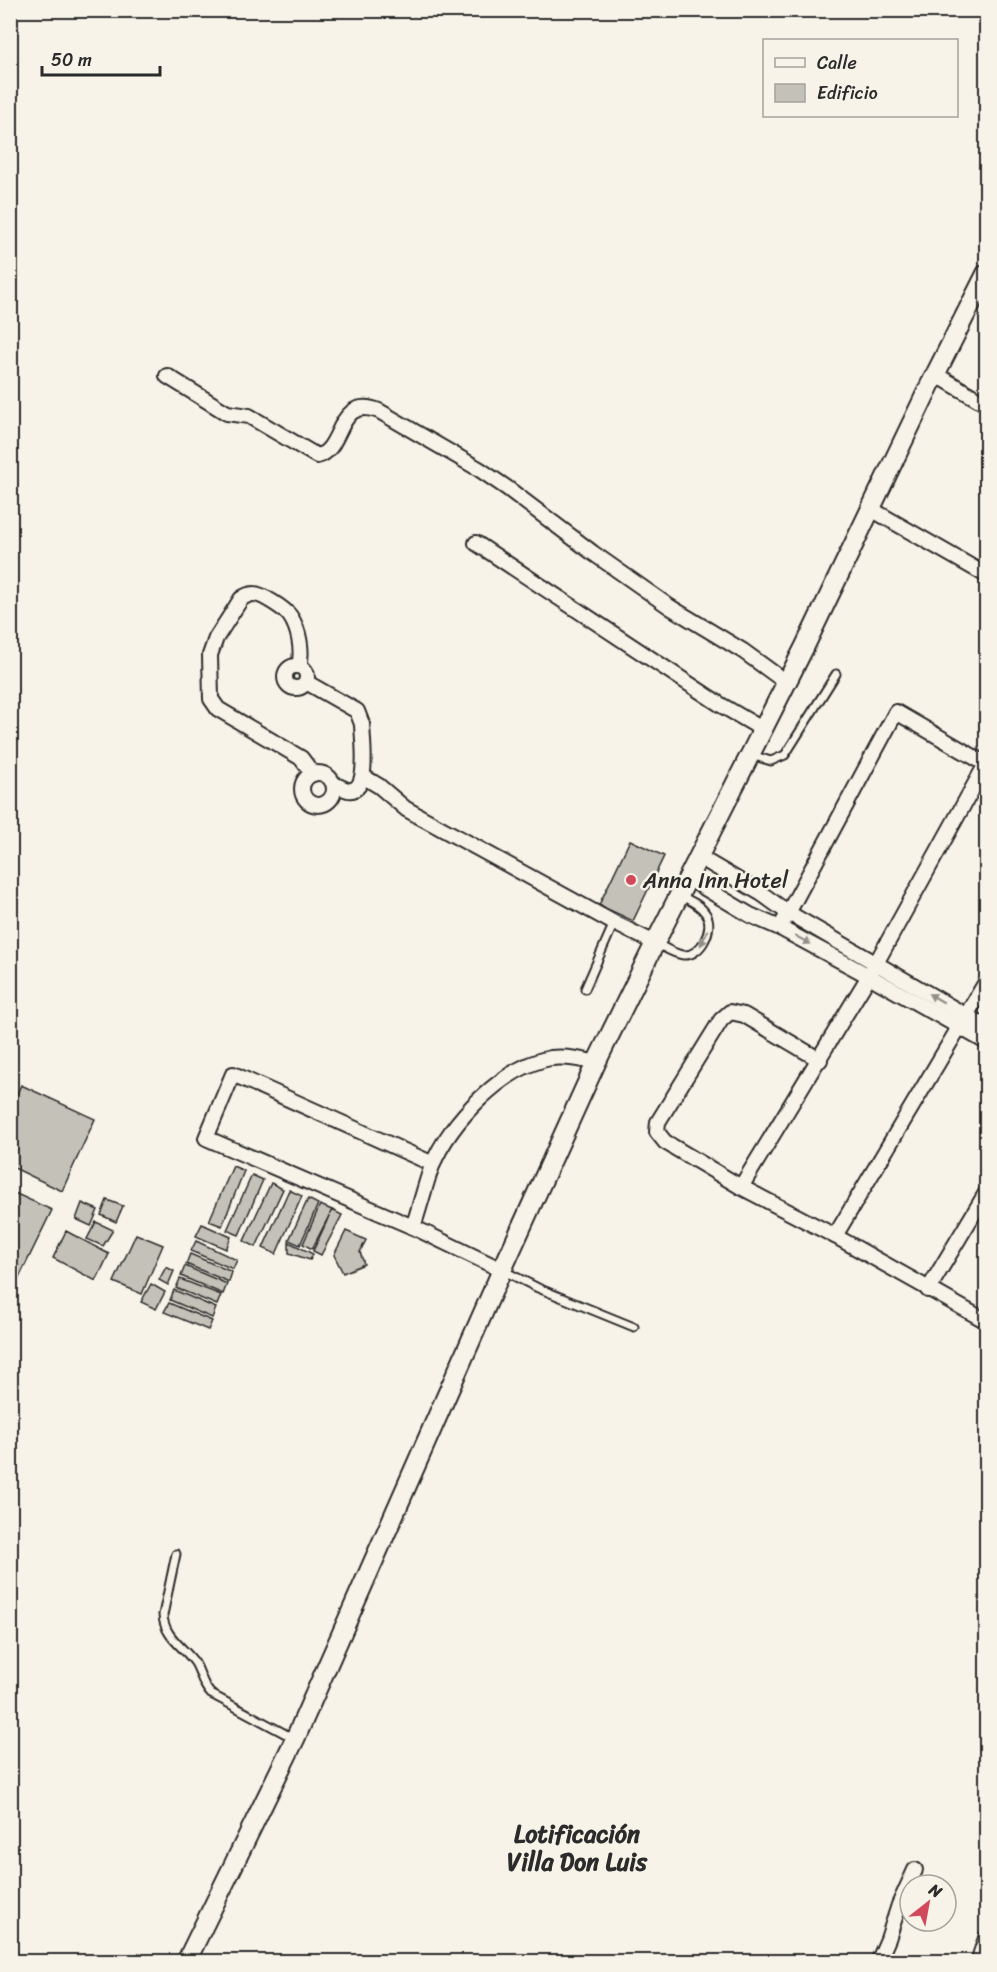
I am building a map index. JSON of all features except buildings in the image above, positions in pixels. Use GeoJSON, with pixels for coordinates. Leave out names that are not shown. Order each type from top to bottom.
{"type":"FeatureCollection","features":[{"type":"Feature","properties":{"kind":"main road"},"geometry":{"type":"LineString","coordinates":[[186,1962],[295,1739],[596,1063],[787,683],[935,374],[987,274]]}},
{"type":"Feature","properties":{"kind":"street"},"geometry":{"type":"LineString","coordinates":[[935,374],[987,404]]}},
{"type":"Feature","properties":{"kind":"street"},"geometry":{"type":"LineString","coordinates":[[167,376],[227,413],[249,416],[316,456],[326,451],[356,408],[367,406],[378,411],[456,454],[507,488],[622,574],[695,624],[743,651],[787,683]]}},
{"type":"Feature","properties":{"kind":"street"},"geometry":{"type":"LineString","coordinates":[[871,509],[987,574]]}},
{"type":"Feature","properties":{"kind":"street"},"geometry":{"type":"LineString","coordinates":[[476,543],[721,705],[762,729]]}},
{"type":"Feature","properties":{"kind":"street"},"geometry":{"type":"LineString","coordinates":[[299,666],[301,654],[299,640],[289,615],[262,597],[246,595],[241,599],[216,638],[211,651],[211,699],[218,709],[301,758],[313,774]]}},
{"type":"Feature","properties":{"kind":"street"},"geometry":{"type":"LineString","coordinates":[[299,666],[289,668],[285,674],[286,681],[291,687],[298,688],[306,682]]}},
{"type":"Feature","properties":{"kind":"street"},"geometry":{"type":"LineString","coordinates":[[299,666],[306,672],[306,682]]}},
{"type":"Feature","properties":{"kind":"street"},"geometry":{"type":"LineString","coordinates":[[306,682],[359,713],[362,724],[364,777],[359,786],[354,789],[349,790],[334,784]]}},
{"type":"Feature","properties":{"kind":"street"},"geometry":{"type":"LineString","coordinates":[[741,1187],[873,969],[987,764],[896,712],[780,928]]}},
{"type":"Feature","properties":{"kind":"street"},"geometry":{"type":"LineString","coordinates":[[318,772],[328,775],[334,784],[335,790],[331,800],[321,805],[310,803],[303,795],[302,785],[308,776],[313,774],[318,772]]}},
{"type":"Feature","properties":{"kind":"street"},"geometry":{"type":"LineString","coordinates":[[364,777],[380,786],[406,808],[614,923],[655,943]]}},
{"type":"Feature","properties":{"kind":"street"},"geometry":{"type":"LineString","coordinates":[[699,857],[771,900],[873,969],[964,1022],[987,1042]]}},
{"type":"Feature","properties":{"kind":"street"},"geometry":{"type":"LineString","coordinates":[[688,878],[750,915],[873,969]]}},
{"type":"Feature","properties":{"kind":"street"},"geometry":{"type":"LineString","coordinates":[[726,900],[737,880]]}},
{"type":"Feature","properties":{"kind":"street"},"geometry":{"type":"LineString","coordinates":[[835,1236],[987,982]]}},
{"type":"Feature","properties":{"kind":"street"},"geometry":{"type":"LineString","coordinates":[[820,1060],[744,1015],[735,1011],[730,1012],[722,1020],[658,1122],[659,1138],[741,1187],[835,1236],[987,1321]]}},
{"type":"Feature","properties":{"kind":"street"},"geometry":{"type":"LineString","coordinates":[[964,1022],[987,1027]]}},
{"type":"Feature","properties":{"kind":"street"},"geometry":{"type":"LineString","coordinates":[[413,1227],[433,1164],[457,1125],[484,1096],[517,1071],[534,1062],[555,1058],[575,1058],[596,1063]]}},
{"type":"Feature","properties":{"kind":"street"},"geometry":{"type":"LineString","coordinates":[[433,1164],[233,1074],[206,1138],[413,1227],[502,1270]]}},
{"type":"Feature","properties":{"kind":"street"},"geometry":{"type":"LineString","coordinates":[[928,1290],[987,1193]]}},
{"type":"Feature","properties":{"kind":"street"},"geometry":{"type":"LineString","coordinates":[[878,1962],[915,1870]]}},
{"type":"Feature","properties":{"kind":"street"},"geometry":{"type":"LineString","coordinates":[[978,1962],[987,1938]]}},
{"type":"Feature","properties":{"kind":"lane"},"geometry":{"type":"LineString","coordinates":[[751,755],[771,761],[785,755],[836,674]]}},
{"type":"Feature","properties":{"kind":"lane"},"geometry":{"type":"LineString","coordinates":[[655,943],[683,956],[690,955],[699,949],[706,936],[709,921],[706,914],[700,907],[679,895]]}},
{"type":"Feature","properties":{"kind":"lane"},"geometry":{"type":"LineString","coordinates":[[585,989],[614,923]]}},
{"type":"Feature","properties":{"kind":"lane"},"geometry":{"type":"LineString","coordinates":[[502,1270],[538,1288],[634,1327]]}},
{"type":"Feature","properties":{"kind":"lane"},"geometry":{"type":"LineString","coordinates":[[176,1554],[164,1615],[164,1623],[170,1635],[192,1660],[206,1689],[211,1694],[295,1739]]}},
{"type":"Feature","properties":{"kind":"place","name":"Anna Inn Hotel"},"geometry":{"type":"Point","coordinates":[631,880]}},
{"type":"Feature","properties":{"kind":"district","name":"Lotificación Villa Don Luis"},"geometry":{"type":"Point","coordinates":[577,1848]}}]}
